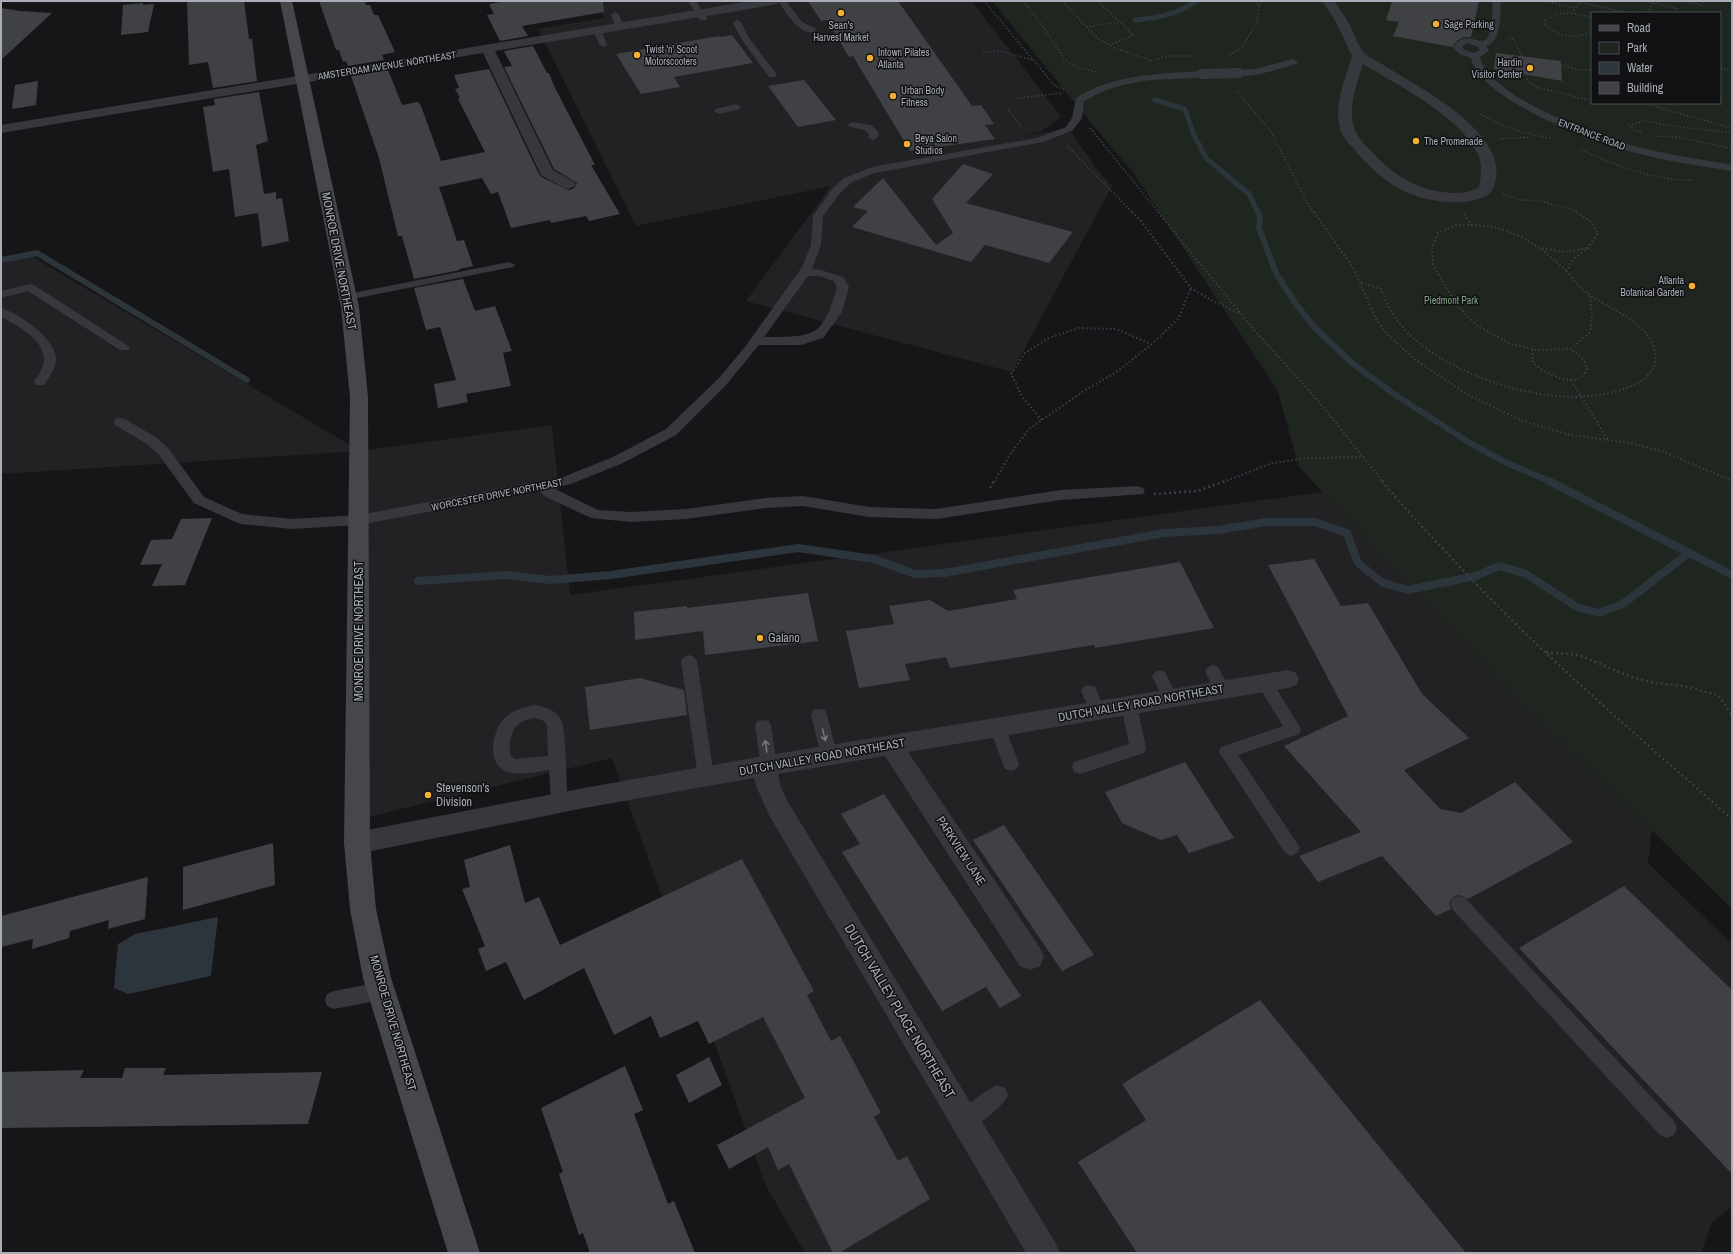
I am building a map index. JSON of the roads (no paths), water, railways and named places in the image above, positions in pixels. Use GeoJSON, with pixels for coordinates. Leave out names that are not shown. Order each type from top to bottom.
{"type":"FeatureCollection","features":[{"type":"Feature","properties":{"kind":"main road","name":"MONROE DRIVE NORTHEAST"},"geometry":{"type":"LineString","coordinates":[[286,1],[348,297],[359,397],[357,843],[363,909],[377,978],[464,1253]]}},
{"type":"Feature","properties":{"kind":"street","name":"AMSTERDAM AVENUE NORTHEAST"},"geometry":{"type":"LineString","coordinates":[[1,129],[597,30],[617,21],[773,1]]}},
{"type":"Feature","properties":{"kind":"street"},"geometry":{"type":"LineString","coordinates":[[1328,1],[1342,22],[1359,56],[1432,100],[1461,123],[1476,139],[1487,160],[1489,174],[1486,189],[1481,193],[1466,197],[1448,198],[1429,195],[1404,186],[1378,168],[1353,139],[1346,125],[1346,111],[1350,83],[1359,56]]}},
{"type":"Feature","properties":{"kind":"street"},"geometry":{"type":"LineString","coordinates":[[487,48],[547,173],[568,184]]}},
{"type":"Feature","properties":{"kind":"street","name":"DUTCH VALLEY ROAD NORTHEAST"},"geometry":{"type":"LineString","coordinates":[[357,843],[559,803],[997,727],[1093,700],[1129,705],[1170,698],[1218,680],[1264,682],[1288,679]]}},
{"type":"Feature","properties":{"kind":"street","name":"PARKVIEW LANE"},"geometry":{"type":"LineString","coordinates":[[892,745],[1030,957]]}},
{"type":"Feature","properties":{"kind":"street","name":"DUTCH VALLEY PLACE NORTHEAST"},"geometry":{"type":"LineString","coordinates":[[766,766],[769,788],[778,808],[1044,1253]]}},
{"type":"Feature","properties":{"kind":"lane"},"geometry":{"type":"LineString","coordinates":[[782,1],[799,24],[812,30]]}},
{"type":"Feature","properties":{"kind":"lane"},"geometry":{"type":"LineString","coordinates":[[1481,45],[1485,51],[1476,56],[1462,52],[1457,47],[1461,42],[1467,40],[1481,45],[1488,43],[1493,36],[1497,1]]}},
{"type":"Feature","properties":{"kind":"lane"},"geometry":{"type":"LineString","coordinates":[[737,23],[746,40],[772,75]]}},
{"type":"Feature","properties":{"kind":"lane"},"geometry":{"type":"LineString","coordinates":[[597,30],[603,44]]}},
{"type":"Feature","properties":{"kind":"lane","name":"ENTRANCE ROAD"},"geometry":{"type":"LineString","coordinates":[[1476,56],[1477,66],[1502,91],[1534,110],[1586,133],[1626,147],[1658,155],[1732,168]]}},
{"type":"Feature","properties":{"kind":"lane","name":"WORCESTER DRIVE NORTHEAST"},"geometry":{"type":"LineString","coordinates":[[120,422],[152,440],[164,452],[199,500],[240,519],[292,524],[359,520],[566,481],[618,460],[671,432],[722,382],[756,341],[805,272],[816,245],[818,216],[836,192],[848,180],[872,170],[1040,140],[1069,129],[1077,118],[1079,100],[1090,92],[1106,85],[1147,78],[1255,72],[1293,62]]}},
{"type":"Feature","properties":{"kind":"lane"},"geometry":{"type":"LineString","coordinates":[[719,111],[736,108]]}},
{"type":"Feature","properties":{"kind":"lane"},"geometry":{"type":"LineString","coordinates":[[853,124],[870,128],[874,132],[873,137]]}},
{"type":"Feature","properties":{"kind":"lane"},"geometry":{"type":"LineString","coordinates":[[348,297],[509,265]]}},
{"type":"Feature","properties":{"kind":"lane"},"geometry":{"type":"LineString","coordinates":[[756,341],[801,341],[818,335],[836,312],[843,287],[839,279],[821,273],[805,272]]}},
{"type":"Feature","properties":{"kind":"lane"},"geometry":{"type":"LineString","coordinates":[[1,294],[30,288],[124,347]]}},
{"type":"Feature","properties":{"kind":"lane"},"geometry":{"type":"LineString","coordinates":[[1,312],[37,334],[49,351],[49,368],[40,382]]}},
{"type":"Feature","properties":{"kind":"lane"},"geometry":{"type":"LineString","coordinates":[[542,486],[551,494],[596,515],[631,517],[686,514],[766,502],[803,501],[869,512],[936,514],[1061,495],[1138,490]]}},
{"type":"Feature","properties":{"kind":"lane"},"geometry":{"type":"LineString","coordinates":[[689,661],[706,777]]}},
{"type":"Feature","properties":{"kind":"lane"},"geometry":{"type":"LineString","coordinates":[[1160,676],[1170,698]]}},
{"type":"Feature","properties":{"kind":"lane"},"geometry":{"type":"LineString","coordinates":[[1264,682],[1298,733],[1227,752],[1291,848]]}},
{"type":"Feature","properties":{"kind":"lane"},"geometry":{"type":"LineString","coordinates":[[1080,767],[1138,748],[1129,705]]}},
{"type":"Feature","properties":{"kind":"lane"},"geometry":{"type":"LineString","coordinates":[[819,715],[829,755]]}},
{"type":"Feature","properties":{"kind":"lane"},"geometry":{"type":"LineString","coordinates":[[763,726],[766,766]]}},
{"type":"Feature","properties":{"kind":"lane"},"geometry":{"type":"LineString","coordinates":[[997,727],[1011,764]]}},
{"type":"Feature","properties":{"kind":"lane"},"geometry":{"type":"LineString","coordinates":[[557,762],[559,803]]}},
{"type":"Feature","properties":{"kind":"lane"},"geometry":{"type":"LineString","coordinates":[[1459,904],[1667,1128]]}},
{"type":"Feature","properties":{"kind":"lane"},"geometry":{"type":"LineString","coordinates":[[334,1000],[382,991]]}},
{"type":"Feature","properties":{"kind":"lane"},"geometry":{"type":"LineString","coordinates":[[965,1121],[998,1095]]}},
{"type":"Feature","properties":{"kind":"water"},"geometry":{"type":"Polygon","coordinates":[[[218,917],[211,976],[128,994],[114,988],[118,944],[135,934],[218,917]]]}},
{"type":"Feature","properties":{"kind":"waterway"},"geometry":{"type":"LineString","coordinates":[[1135,20],[1168,15],[1197,1]]}},
{"type":"Feature","properties":{"kind":"waterway"},"geometry":{"type":"LineString","coordinates":[[1155,100],[1185,109],[1194,135],[1206,158],[1249,194],[1258,213]]}},
{"type":"Feature","properties":{"kind":"waterway"},"geometry":{"type":"LineString","coordinates":[[1258,212],[1260,217],[1259,228],[1276,273],[1296,304],[1313,326],[1352,363],[1397,396],[1470,443],[1505,462],[1551,482]]}},
{"type":"Feature","properties":{"kind":"waterway"},"geometry":{"type":"LineString","coordinates":[[1,260],[37,253],[247,380]]}},
{"type":"Feature","properties":{"kind":"waterway"},"geometry":{"type":"LineString","coordinates":[[1551,482],[1732,575]]}},
{"type":"Feature","properties":{"kind":"waterway"},"geometry":{"type":"LineString","coordinates":[[418,581],[506,575],[551,580],[611,575],[798,548],[874,559],[915,574],[944,573],[1164,533],[1218,530],[1266,522],[1315,522],[1347,533],[1358,563],[1383,583],[1408,590],[1476,576],[1499,566],[1526,574],[1577,607],[1600,613],[1624,603],[1689,553]]}},
{"type":"Feature","properties":{"kind":"place","name":"Sean's Harvest Market"},"geometry":{"type":"Point","coordinates":[841,13]}},
{"type":"Feature","properties":{"kind":"place","name":"Sage Parking"},"geometry":{"type":"Point","coordinates":[1436,24]}},
{"type":"Feature","properties":{"kind":"place","name":"Twist 'n' Scoot Motorscooters"},"geometry":{"type":"Point","coordinates":[637,55]}},
{"type":"Feature","properties":{"kind":"place","name":"Intown Pilates Atlanta"},"geometry":{"type":"Point","coordinates":[870,58]}},
{"type":"Feature","properties":{"kind":"place","name":"Hardin Visitor Center"},"geometry":{"type":"Point","coordinates":[1530,68]}},
{"type":"Feature","properties":{"kind":"place","name":"Urban Body Fitness"},"geometry":{"type":"Point","coordinates":[893,96]}},
{"type":"Feature","properties":{"kind":"place","name":"The Promenade"},"geometry":{"type":"Point","coordinates":[1416,141]}},
{"type":"Feature","properties":{"kind":"place","name":"Beya Salon Studios"},"geometry":{"type":"Point","coordinates":[907,144]}},
{"type":"Feature","properties":{"kind":"place","name":"Atlanta Botanical Garden"},"geometry":{"type":"Point","coordinates":[1692,286]}},
{"type":"Feature","properties":{"kind":"place","name":"Galano"},"geometry":{"type":"Point","coordinates":[760,638]}},
{"type":"Feature","properties":{"kind":"place","name":"Stevenson's Division"},"geometry":{"type":"Point","coordinates":[428,795]}},
{"type":"Feature","properties":{"kind":"park label","name":"Piedmont Park"},"geometry":{"type":"Point","coordinates":[1451,300]}}]}
